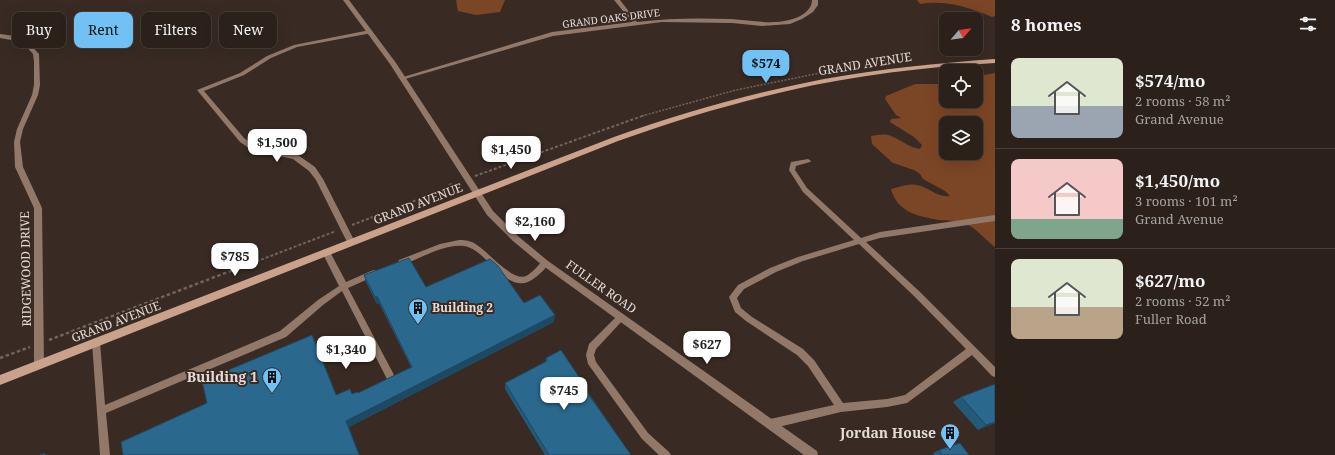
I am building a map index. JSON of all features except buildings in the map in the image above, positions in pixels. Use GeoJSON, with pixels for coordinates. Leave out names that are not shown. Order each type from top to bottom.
{"type":"FeatureCollection","features":[{"type":"Feature","properties":{"kind":"main road","name":"GRAND AVENUE"},"geometry":{"type":"LineString","coordinates":[[0,380],[637,131],[684,115],[756,96],[832,80],[895,70],[995,61]]}},
{"type":"Feature","properties":{"kind":"street","name":"FULLER ROAD"},"geometry":{"type":"LineString","coordinates":[[346,0],[403,78],[490,213],[518,242],[545,263],[813,455]]}},
{"type":"Feature","properties":{"kind":"street"},"geometry":{"type":"LineString","coordinates":[[617,0],[635,23]]}},
{"type":"Feature","properties":{"kind":"street","name":"GRAND OAKS DRIVE"},"geometry":{"type":"LineString","coordinates":[[403,78],[543,36],[662,20],[738,21],[762,24],[783,23],[805,16],[815,6],[815,0]]}},
{"type":"Feature","properties":{"kind":"street"},"geometry":{"type":"LineString","coordinates":[[351,242],[319,179],[312,169],[295,157],[254,148],[242,140],[200,90],[242,74],[269,58],[296,46],[370,32]]}},
{"type":"Feature","properties":{"kind":"street","name":"RIDGEWOOD DRIVE"},"geometry":{"type":"LineString","coordinates":[[0,36],[24,41],[36,54],[37,62],[37,85],[20,129],[17,142],[19,167],[38,208],[39,365]]}},
{"type":"Feature","properties":{"kind":"lane"},"geometry":{"type":"LineString","coordinates":[[808,161],[794,164],[792,170],[797,179],[822,207],[916,294],[995,373]]}},
{"type":"Feature","properties":{"kind":"lane"},"geometry":{"type":"LineString","coordinates":[[841,408],[811,363],[800,352],[749,319],[738,310],[733,297],[741,287],[773,270],[801,259],[880,235],[995,218]]}},
{"type":"Feature","properties":{"kind":"lane"},"geometry":{"type":"LineString","coordinates":[[101,411],[283,334],[295,326],[310,310],[344,286],[388,267],[451,244],[462,242],[469,243],[494,261],[511,278],[518,281],[527,280],[545,263]]}},
{"type":"Feature","properties":{"kind":"lane"},"geometry":{"type":"LineString","coordinates":[[326,252],[390,376]]}},
{"type":"Feature","properties":{"kind":"lane"},"geometry":{"type":"LineString","coordinates":[[621,317],[592,347],[590,355],[592,364],[645,436],[666,455]]}},
{"type":"Feature","properties":{"kind":"lane"},"geometry":{"type":"LineString","coordinates":[[96,342],[105,455]]}},
{"type":"Feature","properties":{"kind":"lane"},"geometry":{"type":"LineString","coordinates":[[770,424],[841,408],[887,403],[907,399],[972,350]]}},
{"type":"Feature","properties":{"kind":"path"},"geometry":{"type":"LineString","coordinates":[[55,338],[445,189],[451,184],[456,185]]}},
{"type":"Feature","properties":{"kind":"path"},"geometry":{"type":"LineString","coordinates":[[0,358],[27,348]]}},
{"type":"Feature","properties":{"kind":"shaded area"},"geometry":{"type":"Polygon","coordinates":[[[456,0],[505,0],[500,12],[476,15],[458,11],[456,0]]]}},
{"type":"Feature","properties":{"kind":"shaded area"},"geometry":{"type":"Polygon","coordinates":[[[917,0],[995,0],[995,16],[992,17],[983,14],[983,12],[956,5],[938,3],[920,4],[917,0]]]}},
{"type":"Feature","properties":{"kind":"shaded area"},"geometry":{"type":"Polygon","coordinates":[[[995,73],[995,247],[969,225],[955,221],[923,217],[903,208],[894,197],[891,189],[910,184],[921,186],[937,194],[950,196],[945,191],[923,179],[920,174],[914,170],[893,163],[872,144],[871,136],[888,135],[920,149],[922,145],[914,137],[890,122],[891,119],[901,118],[896,115],[885,99],[886,96],[915,84],[939,84],[939,108],[983,108],[983,75],[995,73]]]}},
{"type":"Feature","properties":{"kind":"place","name":"Building 2"},"geometry":{"type":"Point","coordinates":[418,325]}},
{"type":"Feature","properties":{"kind":"place","name":"Building 1"},"geometry":{"type":"Point","coordinates":[272,394]}},
{"type":"Feature","properties":{"kind":"place","name":"Jordan House"},"geometry":{"type":"Point","coordinates":[950,450]}}]}
